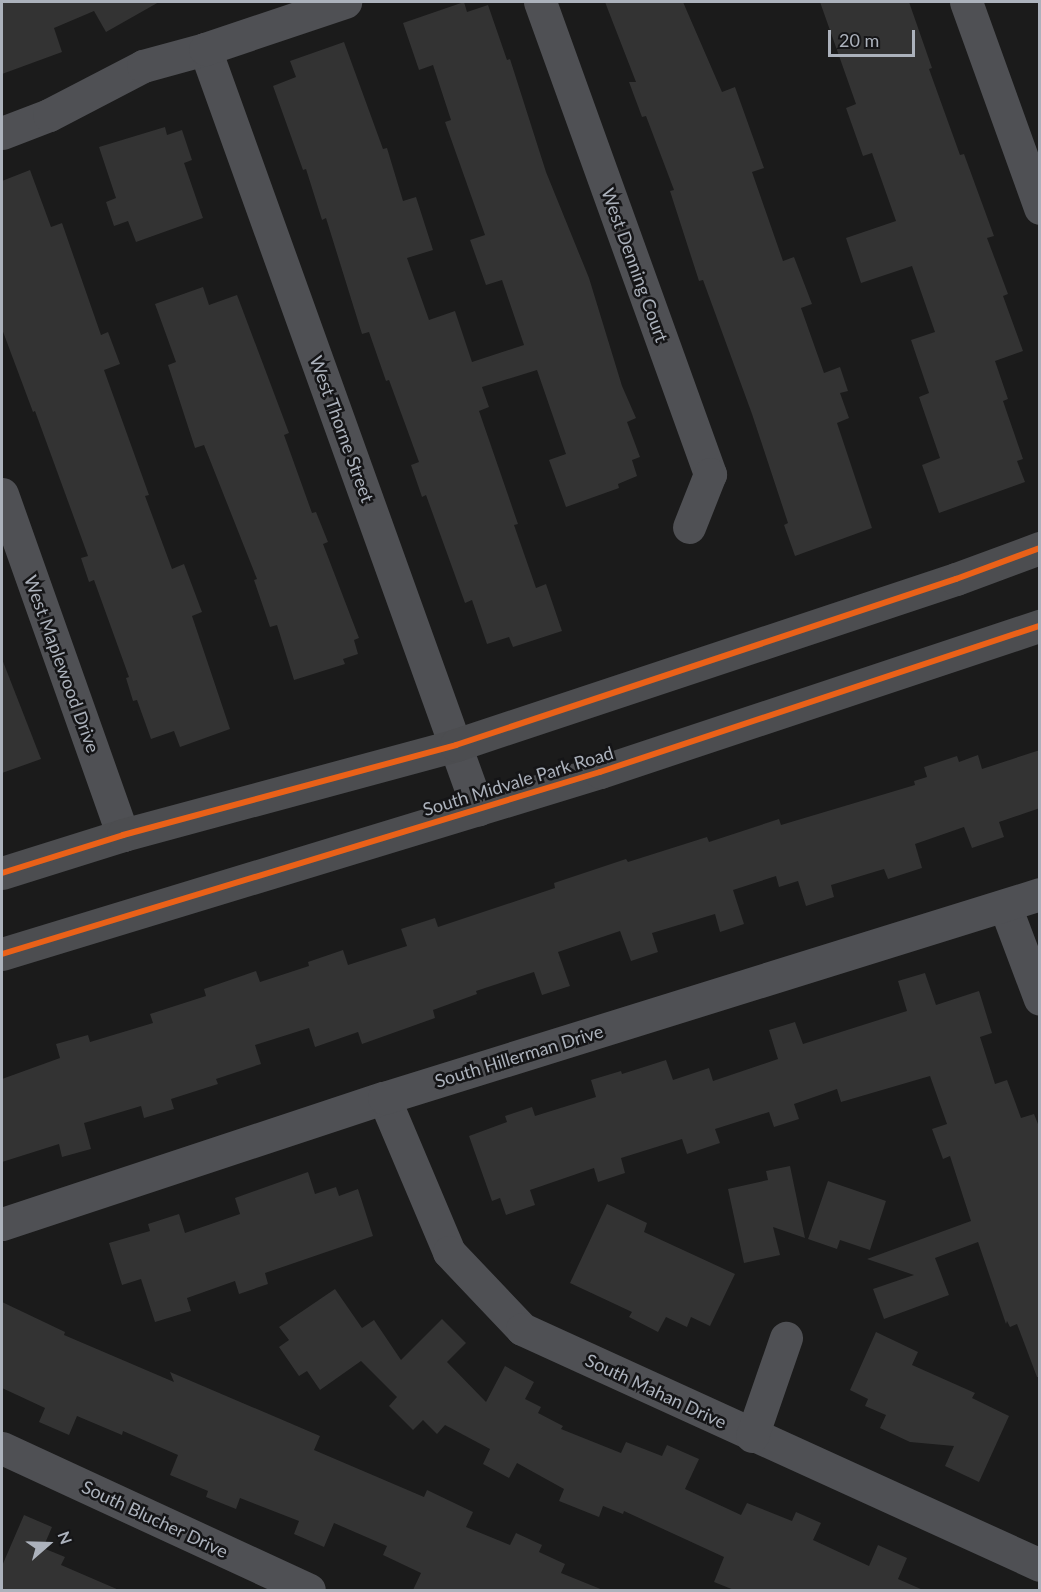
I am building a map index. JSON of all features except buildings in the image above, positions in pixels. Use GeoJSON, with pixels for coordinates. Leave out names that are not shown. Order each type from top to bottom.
{"type":"FeatureCollection","features":[{"type":"Feature","properties":{"kind":"main road"},"geometry":{"type":"LineString","coordinates":[[2,873],[123,835],[456,745],[956,579],[1040,548]]}},
{"type":"Feature","properties":{"kind":"main road","name":"South Midvale Park Road"},"geometry":{"type":"LineString","coordinates":[[2,954],[689,743],[1040,626]]}},
{"type":"Feature","properties":{"kind":"street"},"geometry":{"type":"LineString","coordinates":[[2,133],[49,115],[142,66],[205,49],[345,2]]}},
{"type":"Feature","properties":{"kind":"street","name":"West Denning Court"},"geometry":{"type":"LineString","coordinates":[[540,2],[710,474],[689,528]]}},
{"type":"Feature","properties":{"kind":"street"},"geometry":{"type":"LineString","coordinates":[[966,2],[1040,208]]}},
{"type":"Feature","properties":{"kind":"street","name":"West Thorne Street"},"geometry":{"type":"LineString","coordinates":[[205,49],[478,809]]}},
{"type":"Feature","properties":{"kind":"street","name":"West Maplewood Drive"},"geometry":{"type":"LineString","coordinates":[[2,494],[123,835]]}},
{"type":"Feature","properties":{"kind":"street","name":"South Hillerman Drive"},"geometry":{"type":"LineString","coordinates":[[2,1224],[384,1098],[1040,894]]}},
{"type":"Feature","properties":{"kind":"street"},"geometry":{"type":"LineString","coordinates":[[1005,906],[1040,999]]}},
{"type":"Feature","properties":{"kind":"street","name":"South Mahan Drive"},"geometry":{"type":"LineString","coordinates":[[384,1098],[449,1252],[522,1329],[752,1436],[1040,1565]]}},
{"type":"Feature","properties":{"kind":"street"},"geometry":{"type":"LineString","coordinates":[[752,1436],[786,1338]]}},
{"type":"Feature","properties":{"kind":"street","name":"South Blucher Drive"},"geometry":{"type":"LineString","coordinates":[[2,1448],[309,1590]]}},
{"type":"Feature","properties":{"kind":"cycle path"},"geometry":{"type":"LineString","coordinates":[[2,873],[123,835],[456,745],[956,579],[1040,548]]}},
{"type":"Feature","properties":{"kind":"cycle path"},"geometry":{"type":"LineString","coordinates":[[2,954],[600,772],[1040,626]]}}]}
